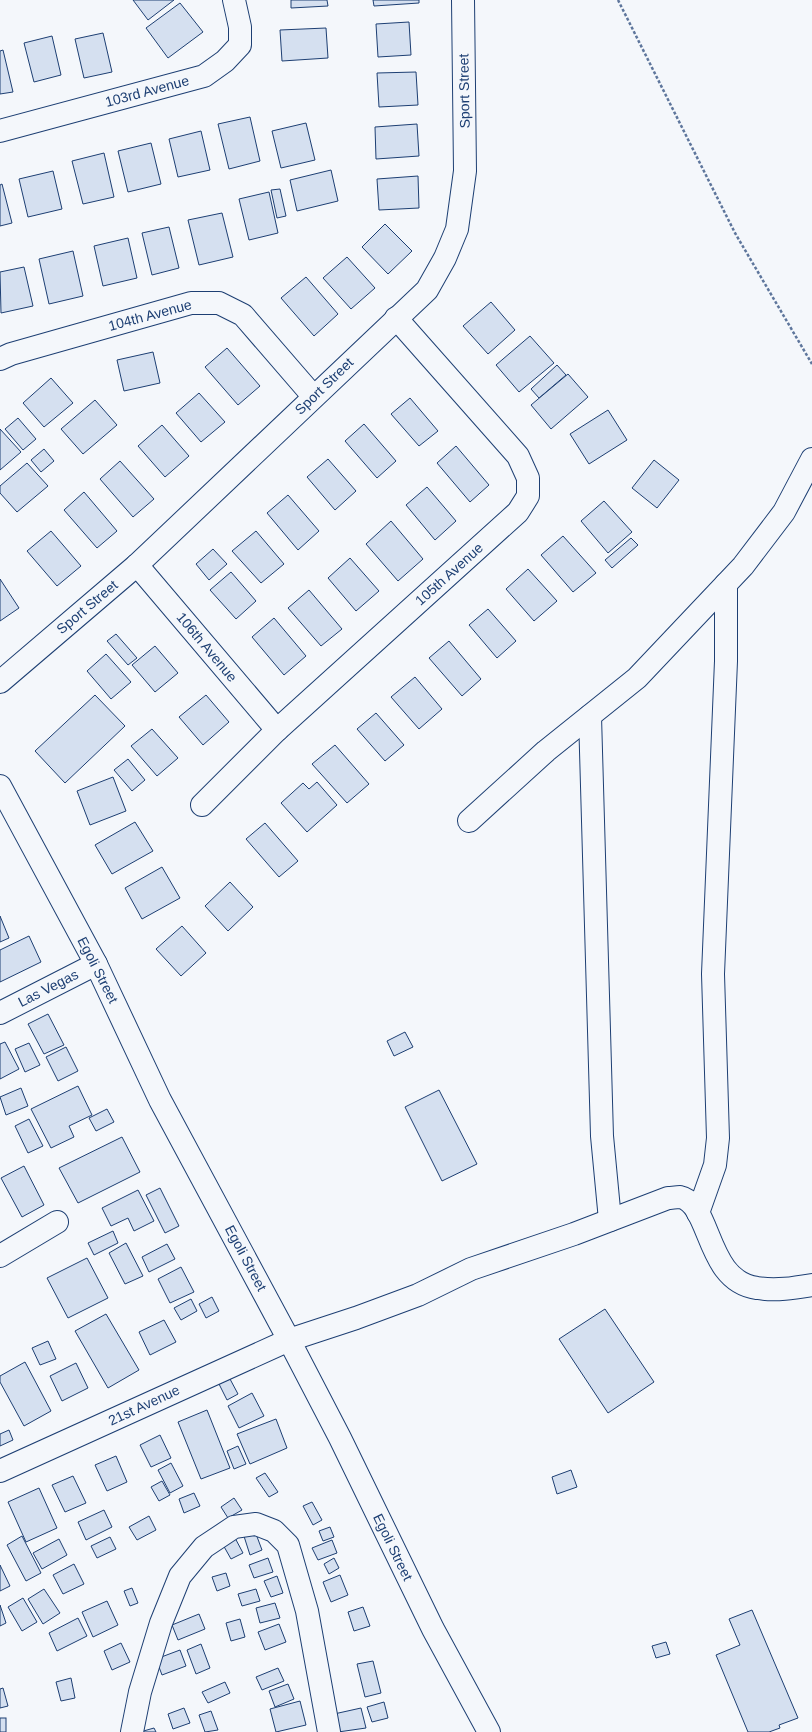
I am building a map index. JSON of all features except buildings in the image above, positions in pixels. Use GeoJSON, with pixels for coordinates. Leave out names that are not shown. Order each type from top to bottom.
{"type":"FeatureCollection","features":[{"type":"Feature","properties":{"kind":"street","name":"103rd Avenue"},"geometry":{"type":"LineString","coordinates":[[0,131],[204,76],[225,61],[240,45],[240,27],[234,0]]}},
{"type":"Feature","properties":{"kind":"street","name":"Sport Street"},"geometry":{"type":"LineString","coordinates":[[0,682],[137,565],[313,396],[427,290],[445,258],[457,230],[465,171],[463,0]]}},
{"type":"Feature","properties":{"kind":"street","name":"104th Avenue"},"geometry":{"type":"LineString","coordinates":[[0,359],[11,354],[191,303],[219,303],[243,315],[313,396]]}},
{"type":"Feature","properties":{"kind":"street","name":"105th Avenue"},"geometry":{"type":"LineString","coordinates":[[202,805],[277,730],[518,512],[528,496],[528,478],[518,456],[396,318]]}},
{"type":"Feature","properties":{"kind":"street"},"geometry":{"type":"LineString","coordinates":[[469,821],[546,751],[637,678],[743,566],[784,512],[812,459]]}},
{"type":"Feature","properties":{"kind":"street","name":"106th Avenue"},"geometry":{"type":"LineString","coordinates":[[137,565],[277,730]]}},
{"type":"Feature","properties":{"kind":"street"},"geometry":{"type":"LineString","coordinates":[[726,584],[725,669],[714,974],[718,1138],[715,1166],[698,1213],[724,1268],[738,1282],[756,1288],[780,1290],[812,1285]]}},
{"type":"Feature","properties":{"kind":"street"},"geometry":{"type":"LineString","coordinates":[[590,716],[602,1136],[610,1220]]}},
{"type":"Feature","properties":{"kind":"street","name":"Egoli Street"},"geometry":{"type":"LineString","coordinates":[[0,786],[96,964],[160,1100],[289,1340],[340,1438],[433,1629],[490,1732]]}},
{"type":"Feature","properties":{"kind":"street","name":"Las Vegas"},"geometry":{"type":"LineString","coordinates":[[0,1013],[96,964]]}},
{"type":"Feature","properties":{"kind":"street","name":"21st Avenue"},"geometry":{"type":"LineString","coordinates":[[0,1471],[289,1340],[356,1318],[418,1295],[471,1269],[574,1234],[668,1198],[681,1197],[698,1213]]}},
{"type":"Feature","properties":{"kind":"street"},"geometry":{"type":"LineString","coordinates":[[0,1256],[57,1222]]}},
{"type":"Feature","properties":{"kind":"street"},"geometry":{"type":"LineString","coordinates":[[132,1732],[140,1692],[161,1623],[180,1576],[204,1547],[234,1527],[256,1524],[274,1531],[288,1545],[307,1611],[329,1732]]}},
{"type":"Feature","properties":{"kind":"path"},"geometry":{"type":"LineString","coordinates":[[618,0],[735,233],[812,364]]}}]}
